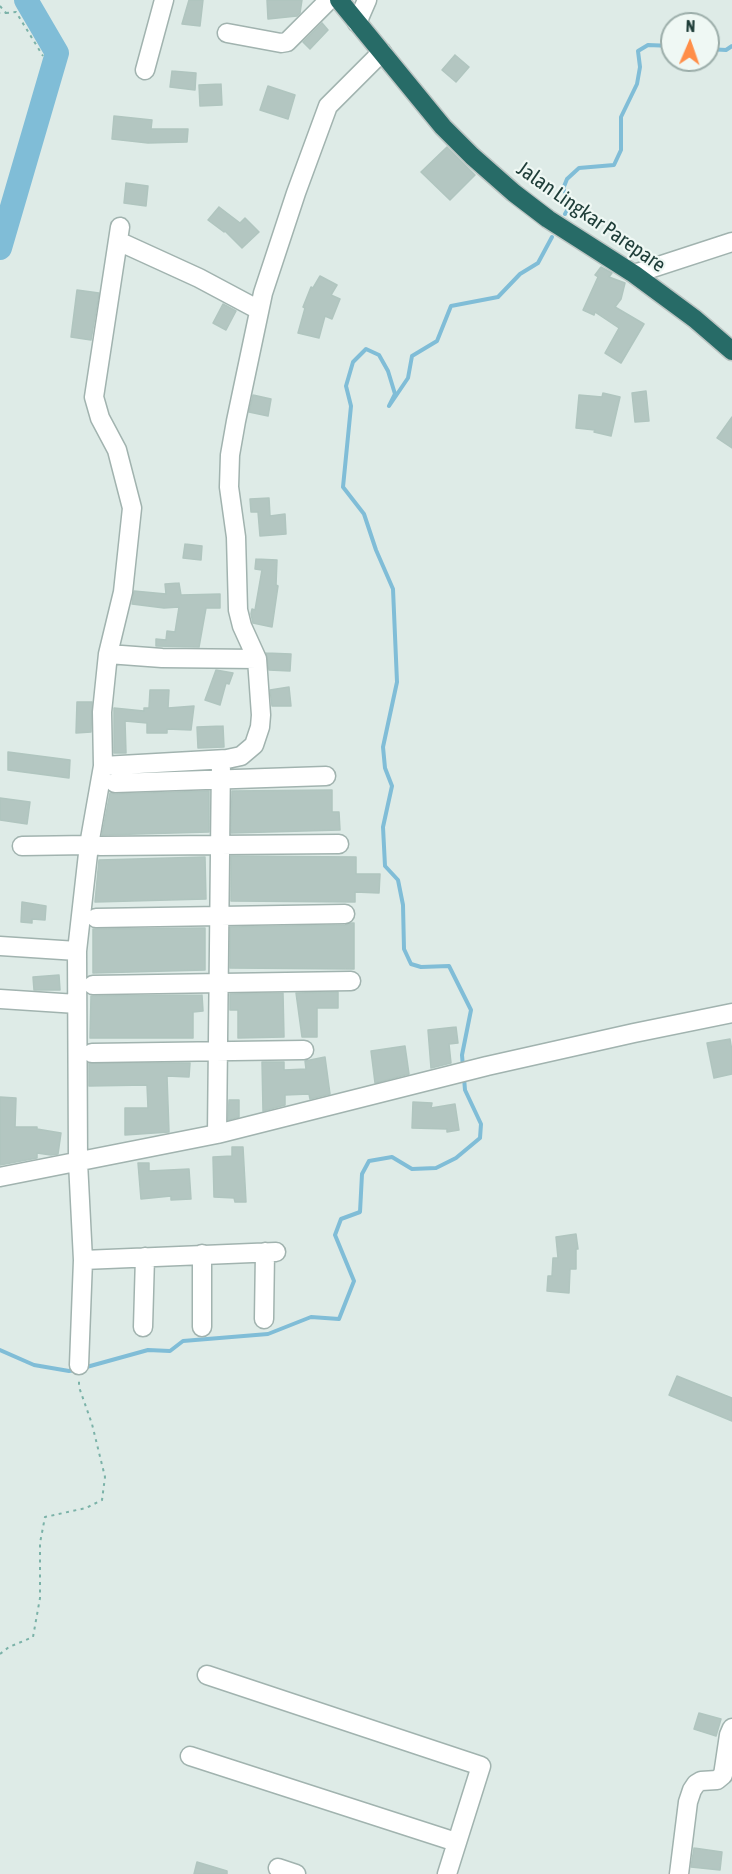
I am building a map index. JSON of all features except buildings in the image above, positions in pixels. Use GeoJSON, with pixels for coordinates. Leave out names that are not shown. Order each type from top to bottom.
{"type":"FeatureCollection","features":[{"type":"Feature","properties":{"kind":"highway","name":"Jalan Lingkar Parepare"},"geometry":{"type":"LineString","coordinates":[[339,0],[443,127],[472,156],[548,219],[634,274],[695,319],[732,351]]}},
{"type":"Feature","properties":{"kind":"street"},"geometry":{"type":"LineString","coordinates":[[145,70],[164,0]]}},
{"type":"Feature","properties":{"kind":"street"},"geometry":{"type":"LineString","coordinates":[[227,33],[281,43],[287,42],[329,0]]}},
{"type":"Feature","properties":{"kind":"street"},"geometry":{"type":"LineString","coordinates":[[357,23],[367,0]]}},
{"type":"Feature","properties":{"kind":"street"},"geometry":{"type":"LineString","coordinates":[[103,766],[221,759],[241,756],[255,745],[261,715],[257,659],[242,626],[238,610],[236,537],[229,487],[230,455],[263,293],[328,106],[382,52]]}},
{"type":"Feature","properties":{"kind":"street"},"geometry":{"type":"LineString","coordinates":[[79,1365],[83,1260],[78,1162],[77,951],[94,846],[103,766],[102,712],[108,654],[123,592],[132,508],[117,450],[98,411],[94,396],[119,234],[259,310]]}},
{"type":"Feature","properties":{"kind":"street"},"geometry":{"type":"LineString","coordinates":[[634,274],[732,242]]}},
{"type":"Feature","properties":{"kind":"street"},"geometry":{"type":"LineString","coordinates":[[108,654],[162,658],[257,659]]}},
{"type":"Feature","properties":{"kind":"street"},"geometry":{"type":"LineString","coordinates":[[217,1134],[221,759]]}},
{"type":"Feature","properties":{"kind":"street"},"geometry":{"type":"LineString","coordinates":[[115,783],[326,776]]}},
{"type":"Feature","properties":{"kind":"street"},"geometry":{"type":"LineString","coordinates":[[22,846],[339,844]]}},
{"type":"Feature","properties":{"kind":"street"},"geometry":{"type":"LineString","coordinates":[[96,918],[345,914]]}},
{"type":"Feature","properties":{"kind":"street"},"geometry":{"type":"LineString","coordinates":[[0,946],[77,951]]}},
{"type":"Feature","properties":{"kind":"street"},"geometry":{"type":"LineString","coordinates":[[93,986],[351,981]]}},
{"type":"Feature","properties":{"kind":"street"},"geometry":{"type":"LineString","coordinates":[[0,999],[77,1004]]}},
{"type":"Feature","properties":{"kind":"street"},"geometry":{"type":"LineString","coordinates":[[0,1176],[217,1134],[487,1066],[732,1013]]}},
{"type":"Feature","properties":{"kind":"street"},"geometry":{"type":"LineString","coordinates":[[92,1053],[304,1050]]}},
{"type":"Feature","properties":{"kind":"street"},"geometry":{"type":"LineString","coordinates":[[83,1260],[271,1252],[264,1319]]}},
{"type":"Feature","properties":{"kind":"street"},"geometry":{"type":"LineString","coordinates":[[202,1254],[202,1327]]}},
{"type":"Feature","properties":{"kind":"street"},"geometry":{"type":"LineString","coordinates":[[143,1327],[145,1257]]}},
{"type":"Feature","properties":{"kind":"street"},"geometry":{"type":"LineString","coordinates":[[207,1675],[481,1766],[447,1874]]}},
{"type":"Feature","properties":{"kind":"street"},"geometry":{"type":"LineString","coordinates":[[679,1874],[688,1802],[692,1790],[701,1781],[717,1780],[723,1774],[732,1728]]}},
{"type":"Feature","properties":{"kind":"street"},"geometry":{"type":"LineString","coordinates":[[190,1756],[456,1842]]}},
{"type":"Feature","properties":{"kind":"street"},"geometry":{"type":"LineString","coordinates":[[278,1868],[296,1874]]}},
{"type":"Feature","properties":{"kind":"path"},"geometry":{"type":"LineString","coordinates":[[0,6],[6,13]]}},
{"type":"Feature","properties":{"kind":"path"},"geometry":{"type":"LineString","coordinates":[[0,13],[16,12],[43,56]]}},
{"type":"Feature","properties":{"kind":"path"},"geometry":{"type":"LineString","coordinates":[[0,1654],[9,1647],[33,1637],[40,1598],[40,1543],[45,1517],[86,1508],[102,1500],[105,1477],[92,1424],[79,1387]]}},
{"type":"Feature","properties":{"kind":"waterway"},"geometry":{"type":"LineString","coordinates":[[0,248],[57,53],[26,0]]}},
{"type":"Feature","properties":{"kind":"waterway"},"geometry":{"type":"LineString","coordinates":[[565,214],[572,202],[563,189],[567,179],[579,168],[614,165],[621,150],[621,117],[637,84],[640,67],[638,51],[648,45],[660,46]]}},
{"type":"Feature","properties":{"kind":"waterway"},"geometry":{"type":"LineString","coordinates":[[720,50],[726,50],[732,46]]}},
{"type":"Feature","properties":{"kind":"waterway"},"geometry":{"type":"LineString","coordinates":[[463,1067],[462,1055],[471,1010],[449,966],[421,967],[411,964],[404,949],[403,905],[398,880],[385,866],[383,827],[392,786],[385,768],[383,747],[397,682],[393,589],[364,514],[343,487],[351,406],[346,386],[353,362],[366,349],[379,355],[388,371],[395,394],[389,406],[408,378],[412,356],[437,341],[451,306],[498,297],[520,274],[538,263],[552,237]]}},
{"type":"Feature","properties":{"kind":"waterway"},"geometry":{"type":"LineString","coordinates":[[83,1368],[148,1350],[170,1351],[183,1341],[268,1334],[311,1317],[339,1319],[354,1281],[335,1235],[341,1219],[360,1212],[362,1174],[369,1161],[392,1157],[412,1169],[436,1168],[456,1158],[480,1138],[481,1124],[465,1090],[464,1078]]}},
{"type":"Feature","properties":{"kind":"waterway"},"geometry":{"type":"LineString","coordinates":[[0,1350],[34,1365],[69,1371],[76,1370]]}}]}
